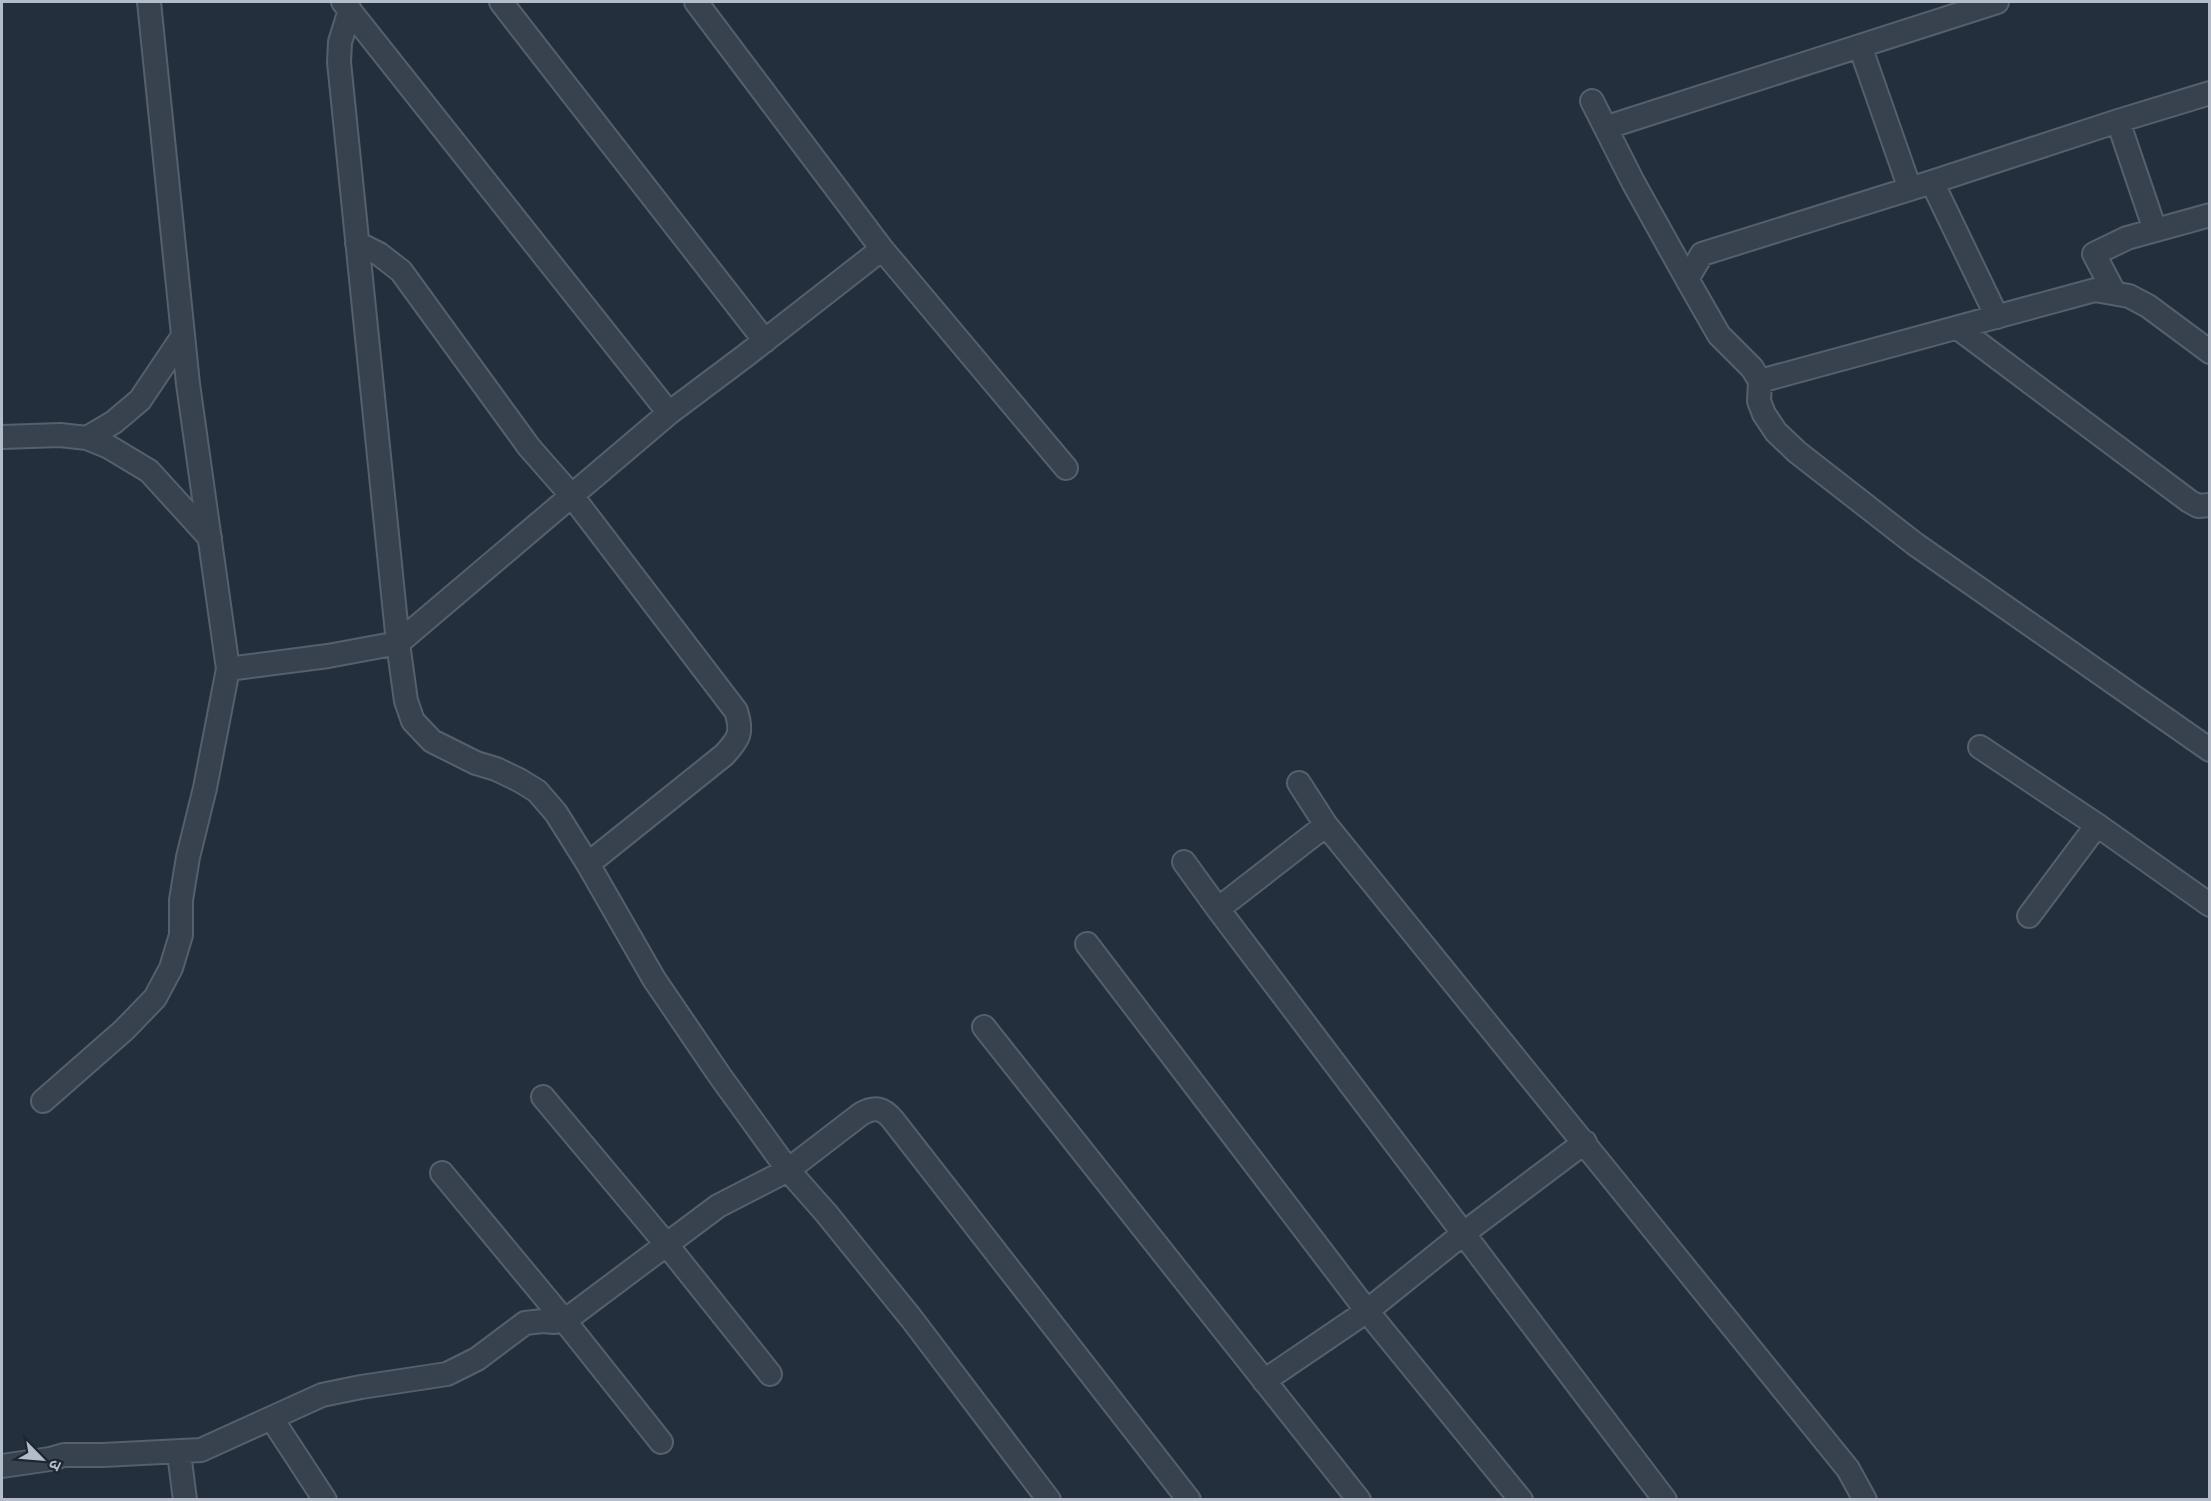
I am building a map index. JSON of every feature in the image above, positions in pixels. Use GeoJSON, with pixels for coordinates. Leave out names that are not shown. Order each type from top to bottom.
{"type":"FeatureCollection","features":[{"type":"Feature","properties":{"kind":"street"},"geometry":{"type":"LineString","coordinates":[[43,1101],[132,1022],[155,998],[171,968],[181,935],[181,900],[188,857],[205,788],[228,669],[183,336],[149,2]]}},
{"type":"Feature","properties":{"kind":"street"},"geometry":{"type":"LineString","coordinates":[[501,2],[765,341]]}},
{"type":"Feature","properties":{"kind":"street"},"geometry":{"type":"LineString","coordinates":[[696,2],[882,249],[1066,468]]}},
{"type":"Feature","properties":{"kind":"street"},"geometry":{"type":"LineString","coordinates":[[1617,124],[1997,2]]}},
{"type":"Feature","properties":{"kind":"street"},"geometry":{"type":"LineString","coordinates":[[346,6],[669,413]]}},
{"type":"Feature","properties":{"kind":"street"},"geometry":{"type":"LineString","coordinates":[[346,6],[339,62],[398,643],[406,701],[413,721],[432,741],[476,763],[496,769],[537,791],[556,813],[654,980],[788,1170],[911,1318],[1049,1500]]}},
{"type":"Feature","properties":{"kind":"street"},"geometry":{"type":"LineString","coordinates":[[1860,46],[1910,189]]}},
{"type":"Feature","properties":{"kind":"street"},"geometry":{"type":"LineString","coordinates":[[1687,279],[1702,254],[2210,93]]}},
{"type":"Feature","properties":{"kind":"street"},"geometry":{"type":"LineString","coordinates":[[1592,100],[1633,182],[1719,335],[1752,368],[1760,381],[1759,401],[1764,414],[1776,432],[1797,452],[1915,544],[2210,750]]}},
{"type":"Feature","properties":{"kind":"street"},"geometry":{"type":"LineString","coordinates":[[2118,121],[2156,230]]}},
{"type":"Feature","properties":{"kind":"street"},"geometry":{"type":"LineString","coordinates":[[1932,182],[1997,317]]}},
{"type":"Feature","properties":{"kind":"street"},"geometry":{"type":"LineString","coordinates":[[2114,292],[2094,254],[2127,238],[2210,215]]}},
{"type":"Feature","properties":{"kind":"street"},"geometry":{"type":"LineString","coordinates":[[357,243],[379,254],[400,271],[529,447],[572,496],[736,711],[740,724],[738,741],[724,755],[588,864]]}},
{"type":"Feature","properties":{"kind":"street"},"geometry":{"type":"LineString","coordinates":[[228,669],[328,656],[398,643],[669,413],[882,249]]}},
{"type":"Feature","properties":{"kind":"street"},"geometry":{"type":"LineString","coordinates":[[1760,381],[2095,290],[2129,296],[2148,306],[2210,352]]}},
{"type":"Feature","properties":{"kind":"street"},"geometry":{"type":"LineString","coordinates":[[1958,328],[2189,501],[2198,506],[2209,506]]}},
{"type":"Feature","properties":{"kind":"street"},"geometry":{"type":"LineString","coordinates":[[87,438],[114,422],[140,400],[183,336]]}},
{"type":"Feature","properties":{"kind":"street"},"geometry":{"type":"LineString","coordinates":[[2,437],[60,435],[87,438],[109,447],[149,471],[210,537]]}},
{"type":"Feature","properties":{"kind":"street"},"geometry":{"type":"LineString","coordinates":[[1980,747],[2097,825],[2210,905]]}},
{"type":"Feature","properties":{"kind":"street"},"geometry":{"type":"LineString","coordinates":[[1299,783],[1326,825],[1848,1469],[1865,1500]]}},
{"type":"Feature","properties":{"kind":"street"},"geometry":{"type":"LineString","coordinates":[[1218,909],[1326,825]]}},
{"type":"Feature","properties":{"kind":"street"},"geometry":{"type":"LineString","coordinates":[[2030,916],[2097,825]]}},
{"type":"Feature","properties":{"kind":"street"},"geometry":{"type":"LineString","coordinates":[[1185,862],[1218,909],[1665,1500]]}},
{"type":"Feature","properties":{"kind":"street"},"geometry":{"type":"LineString","coordinates":[[1087,944],[1367,1311],[1521,1500]]}},
{"type":"Feature","properties":{"kind":"street"},"geometry":{"type":"LineString","coordinates":[[984,1027],[1359,1500]]}},
{"type":"Feature","properties":{"kind":"street"},"geometry":{"type":"LineString","coordinates":[[543,1097],[667,1245],[770,1374]]}},
{"type":"Feature","properties":{"kind":"street"},"geometry":{"type":"LineString","coordinates":[[2,1466],[64,1455],[179,1453],[201,1450],[322,1395],[447,1374],[477,1359],[525,1323],[564,1320],[718,1206],[788,1170],[872,1108],[884,1110],[1189,1500]]}},
{"type":"Feature","properties":{"kind":"street"},"geometry":{"type":"LineString","coordinates":[[1264,1381],[1367,1311],[1464,1233],[1585,1142]]}},
{"type":"Feature","properties":{"kind":"street"},"geometry":{"type":"LineString","coordinates":[[442,1173],[564,1320],[661,1442]]}},
{"type":"Feature","properties":{"kind":"street"},"geometry":{"type":"LineString","coordinates":[[272,1419],[325,1500]]}},
{"type":"Feature","properties":{"kind":"street"},"geometry":{"type":"LineString","coordinates":[[179,1453],[185,1500]]}}]}
